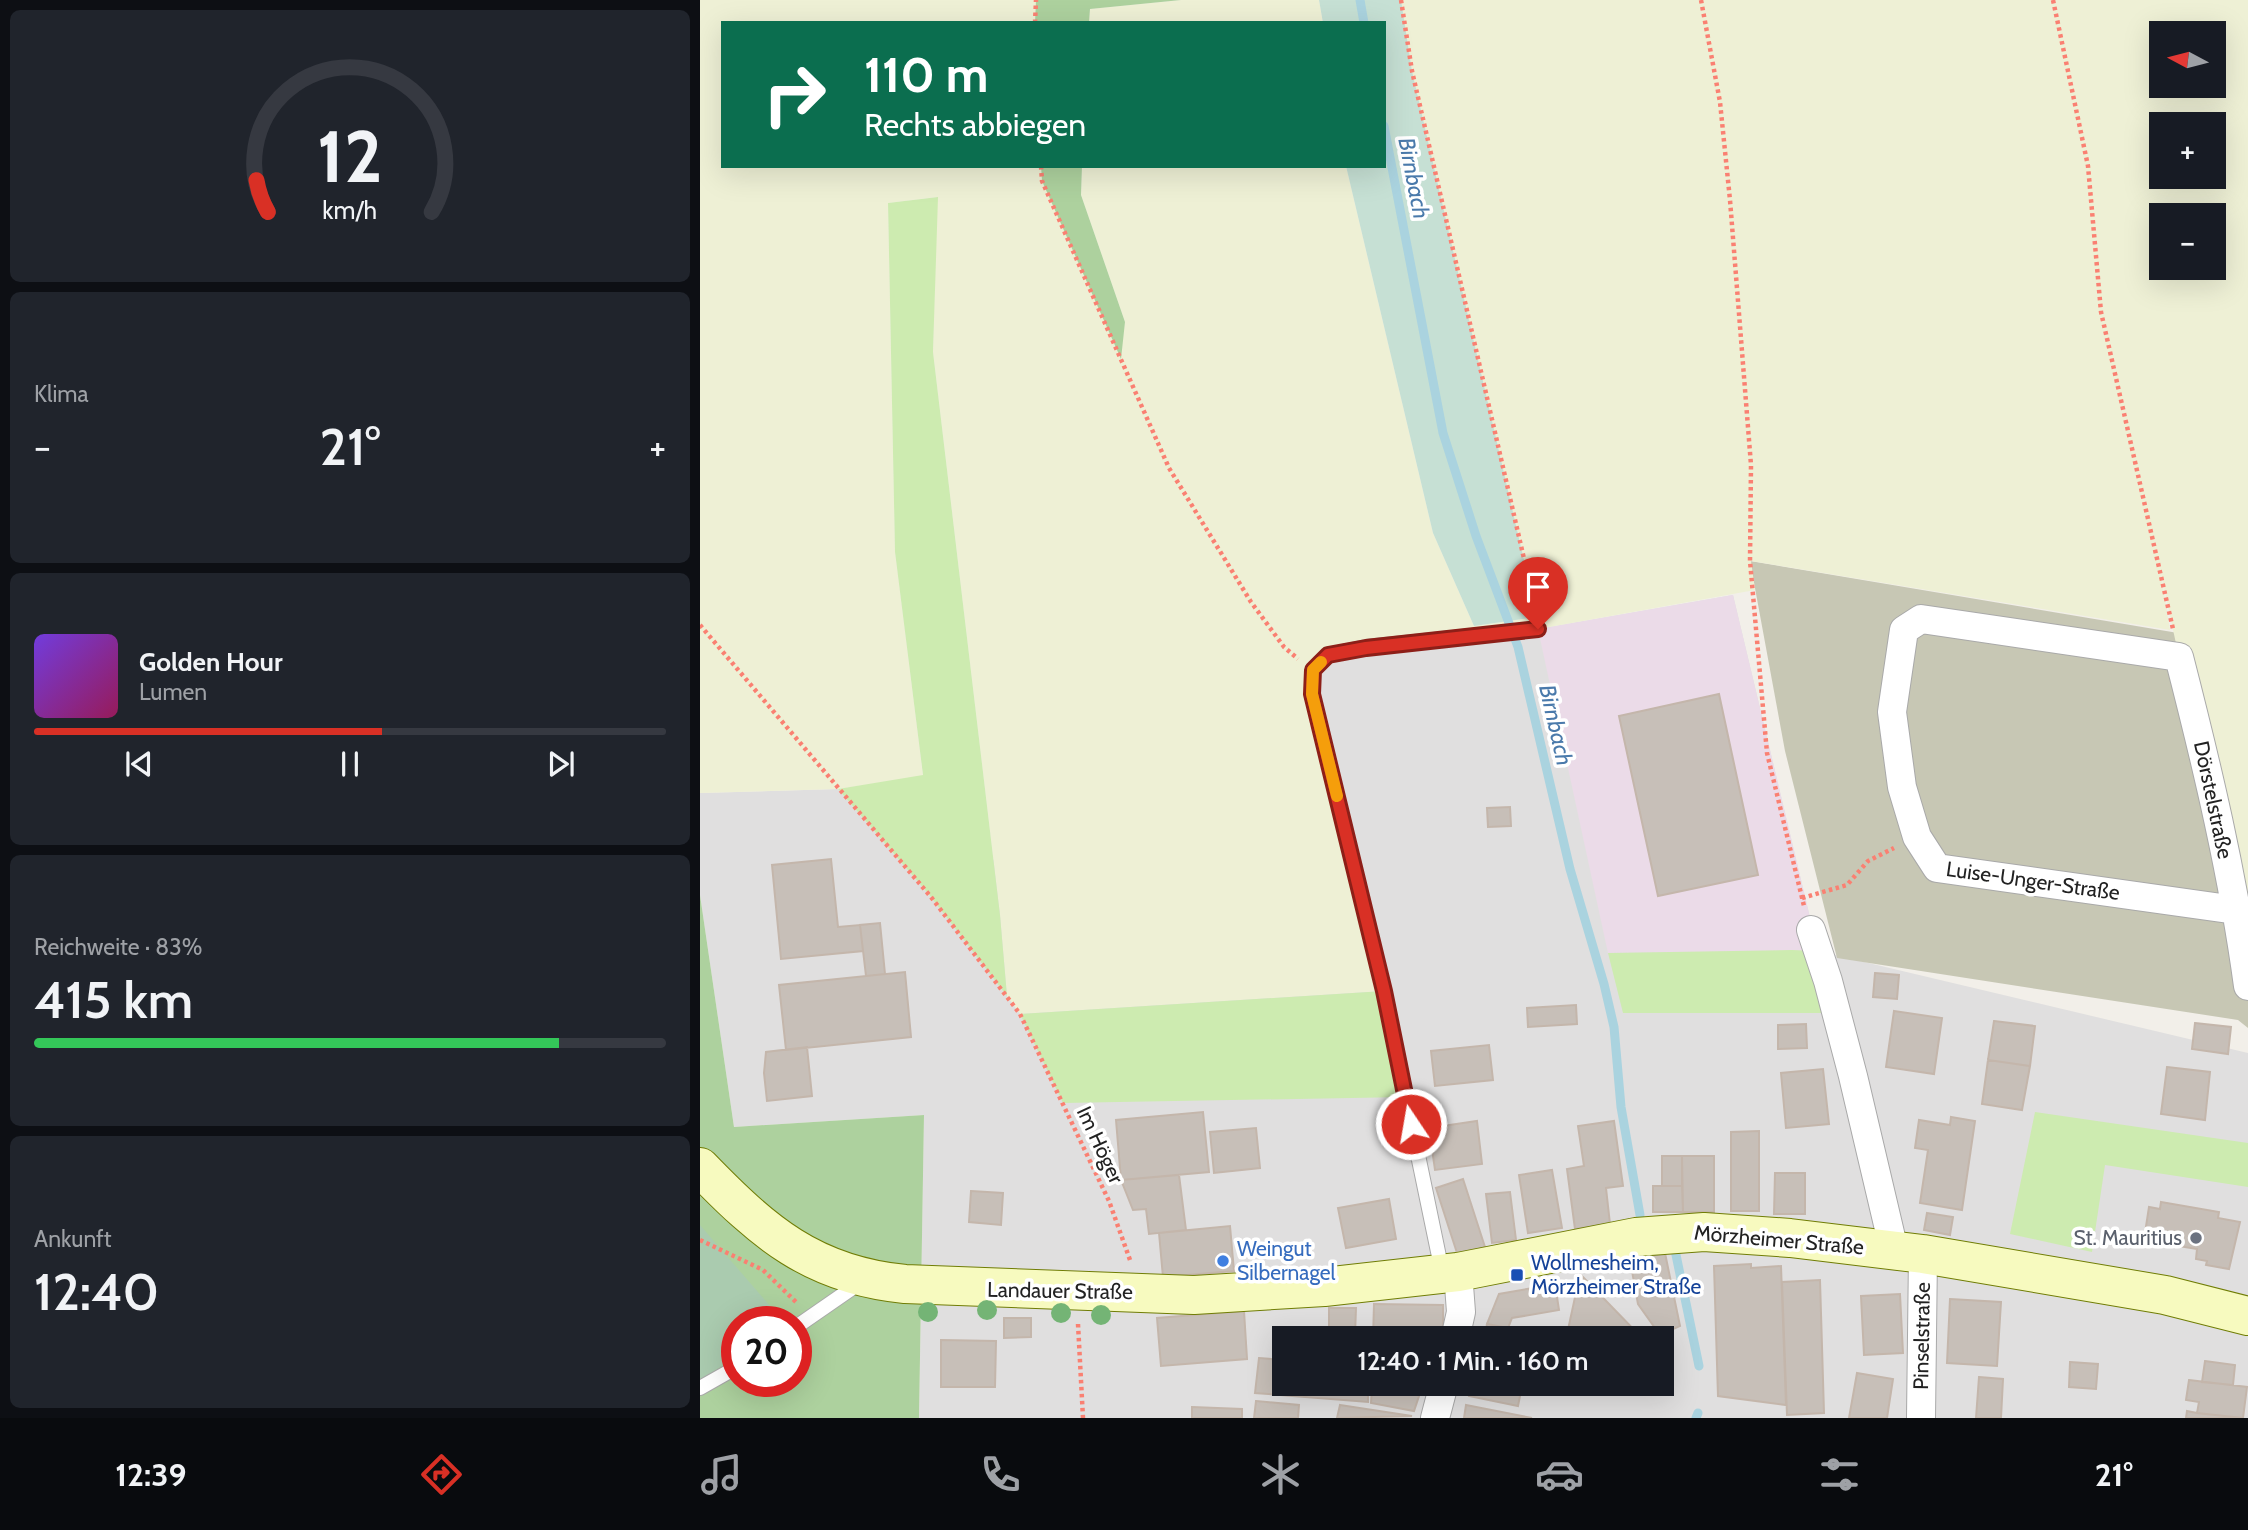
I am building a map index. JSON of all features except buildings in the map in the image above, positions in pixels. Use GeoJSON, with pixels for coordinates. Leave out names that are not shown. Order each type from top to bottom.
{"type":"FeatureCollection","features":[{"type":"Feature","properties":{"kind":"main road","name":"Landauer Straße"},"geometry":{"type":"LineString","coordinates":[[700,1167],[763,1228],[818,1262],[864,1280],[940,1287],[1194,1295],[1297,1289],[1450,1273]]}},
{"type":"Feature","properties":{"kind":"main road","name":"Mörzheimer Straße"},"geometry":{"type":"LineString","coordinates":[[1450,1273],[1636,1237],[1678,1233],[1755,1235],[1908,1252],[2165,1295],[2248,1316]]}},
{"type":"Feature","properties":{"kind":"street","name":"Luise-Unger-Straße"},"geometry":{"type":"LineString","coordinates":[[2179,657],[1921,619],[1904,630],[1892,712],[1902,787],[1917,837],[1937,868],[2236,910]]}},
{"type":"Feature","properties":{"kind":"street","name":"Dörstelstraße"},"geometry":{"type":"LineString","coordinates":[[2179,657],[2209,776],[2248,986]]}},
{"type":"Feature","properties":{"kind":"street","name":"Mörzheimer Straße"},"geometry":{"type":"LineString","coordinates":[[1811,930],[1908,1252]]}},
{"type":"Feature","properties":{"kind":"street","name":"Pinselstraße"},"geometry":{"type":"LineString","coordinates":[[1908,1252],[1921,1418]]}},
{"type":"Feature","properties":{"kind":"street"},"geometry":{"type":"LineString","coordinates":[[1450,1273],[1461,1312],[1458,1326]]}},
{"type":"Feature","properties":{"kind":"street"},"geometry":{"type":"LineString","coordinates":[[1435,1418],[1441,1396]]}},
{"type":"Feature","properties":{"kind":"lane"},"geometry":{"type":"LineString","coordinates":[[1450,1273],[1312,694],[1313,670],[1328,655],[1340,652],[1536,629]]}},
{"type":"Feature","properties":{"kind":"lane"},"geometry":{"type":"LineString","coordinates":[[812,1317],[864,1280]]}},
{"type":"Feature","properties":{"kind":"lane"},"geometry":{"type":"LineString","coordinates":[[700,1388],[721,1376]]}},
{"type":"Feature","properties":{"kind":"path"},"geometry":{"type":"LineString","coordinates":[[1035,21],[1036,0]]}},
{"type":"Feature","properties":{"kind":"path"},"geometry":{"type":"LineString","coordinates":[[1401,0],[1412,71],[1536,629]]}},
{"type":"Feature","properties":{"kind":"path"},"geometry":{"type":"LineString","coordinates":[[1701,0],[1720,102],[1729,188],[1751,465],[1751,561],[1767,753],[1811,930]]}},
{"type":"Feature","properties":{"kind":"path"},"geometry":{"type":"LineString","coordinates":[[2053,0],[2088,166],[2101,312],[2179,657]]}},
{"type":"Feature","properties":{"kind":"path"},"geometry":{"type":"LineString","coordinates":[[1041,168],[1042,181],[1169,468],[1251,602],[1284,648],[1313,670]]}},
{"type":"Feature","properties":{"kind":"path","name":"Im Höger"},"geometry":{"type":"LineString","coordinates":[[700,625],[932,897],[1020,1014],[1109,1201],[1143,1293]]}},
{"type":"Feature","properties":{"kind":"path"},"geometry":{"type":"LineString","coordinates":[[1802,898],[1847,885],[1868,861],[1917,837]]}},
{"type":"Feature","properties":{"kind":"path"},"geometry":{"type":"LineString","coordinates":[[700,1240],[763,1270],[801,1306]]}},
{"type":"Feature","properties":{"kind":"path"},"geometry":{"type":"LineString","coordinates":[[1076,1292],[1083,1418]]}},
{"type":"Feature","properties":{"kind":"shaded area"},"geometry":{"type":"Polygon","coordinates":[[[700,0],[1036,0],[1035,21],[721,21],[721,168],[1041,168],[1042,181],[1120,357],[1125,322],[1081,195],[1082,168],[1346,168],[1433,533],[1474,626],[1537,617],[1412,71],[1401,0],[2248,0],[2248,965],[2245,965],[2160,569],[2170,630],[1751,561],[1755,590],[1538,629],[1328,655],[1313,670],[1384,991],[1020,1014],[1007,996],[1000,915],[933,352],[937,197],[888,203],[895,552],[923,776],[838,789],[700,793],[700,0]]]}},
{"type":"Feature","properties":{"kind":"shaded area"},"geometry":{"type":"Polygon","coordinates":[[[1181,0],[1319,0],[1323,21],[1089,21],[1090,9],[1181,0]]]}},
{"type":"Feature","properties":{"kind":"shaded area"},"geometry":{"type":"Polygon","coordinates":[[[1319,0],[1401,0],[1412,71],[1537,617],[1474,626],[1433,533],[1346,168],[1386,168],[1386,21],[1323,21],[1319,0]]]}},
{"type":"Feature","properties":{"kind":"shaded area"},"geometry":{"type":"Polygon","coordinates":[[[1750,561],[2178,633],[2248,965],[2248,1028],[2238,1020],[1837,958],[1785,751],[1750,561]]]}},
{"type":"Feature","properties":{"kind":"shaded area"},"geometry":{"type":"Polygon","coordinates":[[[1733,595],[1818,951],[2248,1053],[2248,1418],[919,1418],[924,1115],[734,1127],[700,895],[700,793],[838,789],[931,897],[1313,670],[1328,655],[1533,630],[1733,595]]]}},
{"type":"Feature","properties":{"kind":"shaded area"},"geometry":{"type":"Polygon","coordinates":[[[1733,595],[1818,951],[1608,953],[1538,629],[1733,595]]]}},
{"type":"Feature","properties":{"kind":"green space"},"geometry":{"type":"Polygon","coordinates":[[[1036,0],[1181,0],[1090,9],[1089,21],[1035,21],[1036,0]]]}},
{"type":"Feature","properties":{"kind":"green space"},"geometry":{"type":"Polygon","coordinates":[[[1041,168],[1082,168],[1081,195],[1125,322],[1121,359],[1042,181],[1041,168]]]}},
{"type":"Feature","properties":{"kind":"green space"},"geometry":{"type":"Polygon","coordinates":[[[938,197],[933,352],[1000,915],[1007,996],[931,897],[838,789],[923,775],[895,552],[888,203],[938,197]]]}},
{"type":"Feature","properties":{"kind":"green space"},"geometry":{"type":"Polygon","coordinates":[[[700,895],[734,1127],[924,1115],[919,1418],[700,1418],[700,895]]]}},
{"type":"Feature","properties":{"kind":"green space"},"geometry":{"type":"Polygon","coordinates":[[[1818,951],[1837,1013],[1623,1013],[1608,953],[1818,951]]]}},
{"type":"Feature","properties":{"kind":"green space"},"geometry":{"type":"Polygon","coordinates":[[[1384,991],[1406,1097],[1063,1103],[1020,1014],[1384,991]]]}},
{"type":"Feature","properties":{"kind":"green space"},"geometry":{"type":"Polygon","coordinates":[[[2035,1112],[2248,1143],[2248,1187],[2105,1165],[2092,1252],[2010,1234],[2035,1112]]]}},
{"type":"Feature","properties":{"kind":"green space"},"geometry":{"type":"Polygon","coordinates":[[[700,1225],[770,1306],[721,1306],[721,1366],[700,1380],[700,1225]]]}},
{"type":"Feature","properties":{"kind":"waterway","name":"Birnbach"},"geometry":{"type":"LineString","coordinates":[[1360,0],[1364,21]]}},
{"type":"Feature","properties":{"kind":"waterway","name":"Birnbach"},"geometry":{"type":"LineString","coordinates":[[1386,136],[1443,433],[1476,536],[1518,647],[1570,869],[1604,984],[1614,1027],[1621,1107],[1640,1215]]}},
{"type":"Feature","properties":{"kind":"waterway","name":"Birnbach"},"geometry":{"type":"LineString","coordinates":[[1675,1250],[1699,1366]]}},
{"type":"Feature","properties":{"kind":"waterway","name":"Birnbach"},"geometry":{"type":"LineString","coordinates":[[1696,1418],[1698,1413]]}},
{"type":"Feature","properties":{"kind":"slow traffic"},"geometry":{"type":"LineString","coordinates":[[1321,662],[1313,670],[1312,694],[1337,796]]}},
{"type":"Feature","properties":{"kind":"place","name":"St. Mauritius"},"geometry":{"type":"Point","coordinates":[2196,1238]}},
{"type":"Feature","properties":{"kind":"place","name":"Weingut Silbernagel"},"geometry":{"type":"Point","coordinates":[1223,1261]}},
{"type":"Feature","properties":{"kind":"place","name":"Wollmesheim, Mörzheimer Straße"},"geometry":{"type":"Point","coordinates":[1517,1275]}},
{"type":"Feature","properties":{"kind":"route"},"geometry":{"type":"LineString","coordinates":[[1411,1124],[1384,991],[1312,694],[1313,670],[1328,655],[1366,648],[1538,629]]}}]}
